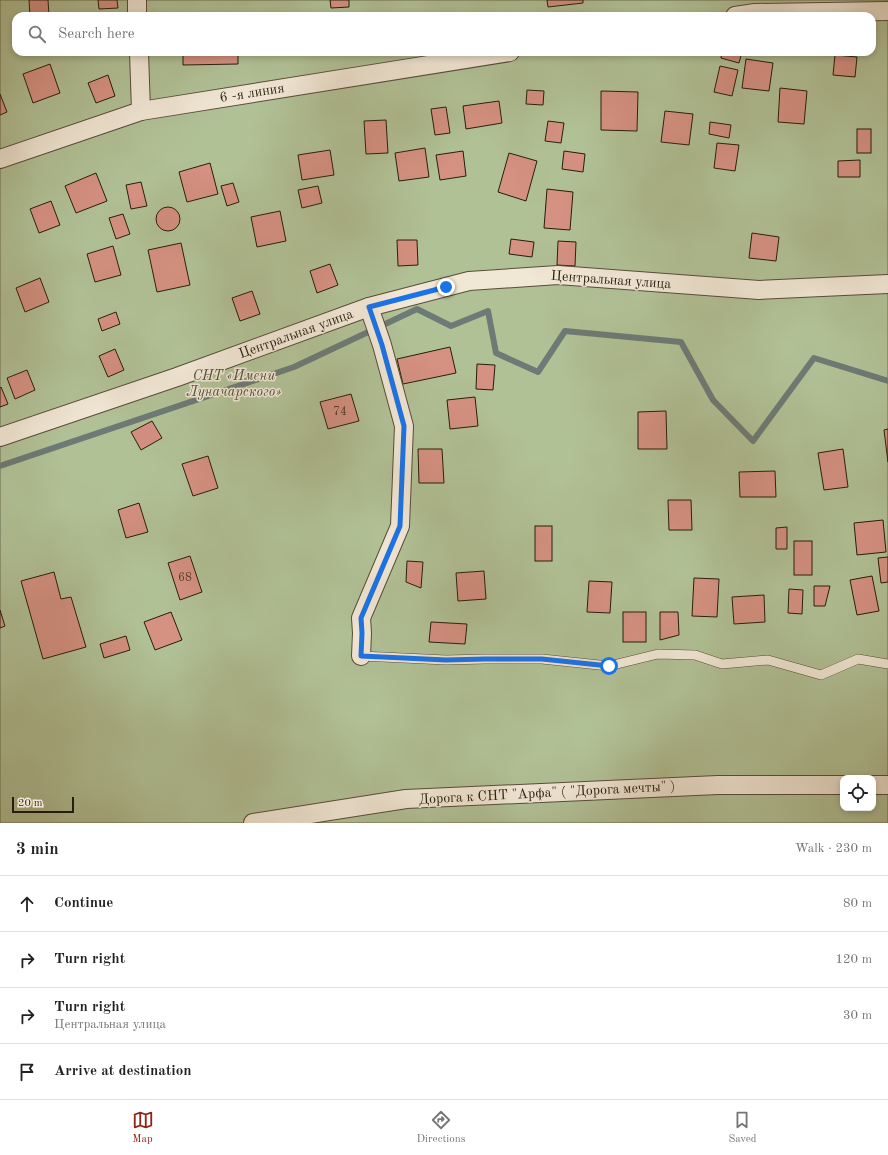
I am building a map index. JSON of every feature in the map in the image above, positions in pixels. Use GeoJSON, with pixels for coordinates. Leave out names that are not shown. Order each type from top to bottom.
{"type":"FeatureCollection","features":[{"type":"Feature","properties":{"kind":"street"},"geometry":{"type":"LineString","coordinates":[[137,0],[137,12]]}},
{"type":"Feature","properties":{"kind":"street"},"geometry":{"type":"LineString","coordinates":[[876,12],[888,12]]}},
{"type":"Feature","properties":{"kind":"street"},"geometry":{"type":"LineString","coordinates":[[139,56],[141,111]]}},
{"type":"Feature","properties":{"kind":"street","name":"6 -я линия"},"geometry":{"type":"LineString","coordinates":[[0,159],[141,111],[485,56]]}},
{"type":"Feature","properties":{"kind":"street","name":"Центральная улица"},"geometry":{"type":"LineString","coordinates":[[0,437],[177,377],[369,307],[469,281],[558,275],[759,290],[888,284]]}},
{"type":"Feature","properties":{"kind":"street"},"geometry":{"type":"LineString","coordinates":[[361,656],[361,618],[400,526],[404,426],[382,345],[369,307]]}},
{"type":"Feature","properties":{"kind":"street","name":"Дорога к СНТ \"Арфа\" ( \"Дорога мечты\" )"},"geometry":{"type":"LineString","coordinates":[[254,823],[406,799],[718,786],[840,785]]}},
{"type":"Feature","properties":{"kind":"street"},"geometry":{"type":"LineString","coordinates":[[876,785],[888,785]]}},
{"type":"Feature","properties":{"kind":"lane"},"geometry":{"type":"LineString","coordinates":[[361,656],[446,660],[542,659],[609,666],[658,654],[695,654],[722,664],[768,660],[821,675],[858,659],[888,664]]}},
{"type":"Feature","properties":{"kind":"green space","name":"СНТ «Имени Луначарского»"},"geometry":{"type":"Polygon","coordinates":[[[0,0],[888,0],[888,823],[0,823],[0,0]]]}},
{"type":"Feature","properties":{"kind":"building"},"geometry":{"type":"Polygon","coordinates":[[[29,0],[48,0],[49,12],[30,12],[29,0]]]}},
{"type":"Feature","properties":{"kind":"building"},"geometry":{"type":"Polygon","coordinates":[[[98,0],[117,0],[118,8],[99,9],[98,0]]]}},
{"type":"Feature","properties":{"kind":"building"},"geometry":{"type":"Polygon","coordinates":[[[330,0],[349,0],[349,7],[331,8],[330,0]]]}},
{"type":"Feature","properties":{"kind":"building"},"geometry":{"type":"Polygon","coordinates":[[[547,0],[583,0],[583,3],[548,7],[547,0]]]}},
{"type":"Feature","properties":{"kind":"building"},"geometry":{"type":"Polygon","coordinates":[[[183,56],[238,56],[238,64],[183,65],[183,56]]]}},
{"type":"Feature","properties":{"kind":"building"},"geometry":{"type":"Polygon","coordinates":[[[721,56],[741,56],[739,63],[721,58],[721,56]]]}},
{"type":"Feature","properties":{"kind":"building"},"geometry":{"type":"Polygon","coordinates":[[[835,56],[857,57],[855,77],[833,75],[835,56]]]}},
{"type":"Feature","properties":{"kind":"building"},"geometry":{"type":"Polygon","coordinates":[[[746,59],[773,63],[769,91],[742,88],[746,59]]]}},
{"type":"Feature","properties":{"kind":"building"},"geometry":{"type":"Polygon","coordinates":[[[50,64],[60,93],[33,103],[23,74],[50,64]]]}},
{"type":"Feature","properties":{"kind":"building"},"geometry":{"type":"Polygon","coordinates":[[[720,66],[738,70],[732,96],[714,92],[720,66]]]}},
{"type":"Feature","properties":{"kind":"building"},"geometry":{"type":"Polygon","coordinates":[[[108,75],[115,96],[96,103],[88,83],[108,75]]]}},
{"type":"Feature","properties":{"kind":"building"},"geometry":{"type":"Polygon","coordinates":[[[780,88],[807,91],[804,124],[778,122],[780,88]]]}},
{"type":"Feature","properties":{"kind":"building"},"geometry":{"type":"Polygon","coordinates":[[[527,90],[544,91],[543,105],[526,104],[527,90]]]}},
{"type":"Feature","properties":{"kind":"building"},"geometry":{"type":"Polygon","coordinates":[[[601,91],[638,92],[637,131],[601,130],[601,91]]]}},
{"type":"Feature","properties":{"kind":"building"},"geometry":{"type":"Polygon","coordinates":[[[0,94],[7,112],[0,115],[0,94]]]}},
{"type":"Feature","properties":{"kind":"building"},"geometry":{"type":"Polygon","coordinates":[[[499,101],[502,123],[466,129],[463,106],[499,101]]]}},
{"type":"Feature","properties":{"kind":"building"},"geometry":{"type":"Polygon","coordinates":[[[446,107],[450,133],[435,135],[431,109],[446,107]]]}},
{"type":"Feature","properties":{"kind":"building"},"geometry":{"type":"Polygon","coordinates":[[[665,111],[693,114],[689,145],[661,142],[665,111]]]}},
{"type":"Feature","properties":{"kind":"building"},"geometry":{"type":"Polygon","coordinates":[[[386,120],[388,153],[366,154],[364,121],[386,120]]]}},
{"type":"Feature","properties":{"kind":"building"},"geometry":{"type":"Polygon","coordinates":[[[548,121],[564,123],[561,143],[545,141],[548,121]]]}},
{"type":"Feature","properties":{"kind":"building"},"geometry":{"type":"Polygon","coordinates":[[[710,122],[731,125],[729,138],[709,134],[710,122]]]}},
{"type":"Feature","properties":{"kind":"building"},"geometry":{"type":"Polygon","coordinates":[[[857,129],[871,129],[871,153],[857,153],[857,129]]]}},
{"type":"Feature","properties":{"kind":"building"},"geometry":{"type":"Polygon","coordinates":[[[717,143],[739,145],[735,171],[714,168],[717,143]]]}},
{"type":"Feature","properties":{"kind":"building"},"geometry":{"type":"Polygon","coordinates":[[[425,148],[429,177],[399,181],[395,153],[425,148]]]}},
{"type":"Feature","properties":{"kind":"building"},"geometry":{"type":"Polygon","coordinates":[[[330,150],[334,175],[302,180],[298,155],[330,150]]]}},
{"type":"Feature","properties":{"kind":"building"},"geometry":{"type":"Polygon","coordinates":[[[463,151],[466,176],[440,180],[436,155],[463,151]]]}},
{"type":"Feature","properties":{"kind":"building"},"geometry":{"type":"Polygon","coordinates":[[[564,151],[585,154],[583,172],[562,169],[564,151]]]}},
{"type":"Feature","properties":{"kind":"building"},"geometry":{"type":"Polygon","coordinates":[[[509,153],[537,161],[526,201],[498,192],[509,153]]]}},
{"type":"Feature","properties":{"kind":"building"},"geometry":{"type":"Polygon","coordinates":[[[860,160],[860,177],[838,177],[838,161],[860,160]]]}},
{"type":"Feature","properties":{"kind":"building"},"geometry":{"type":"Polygon","coordinates":[[[210,163],[218,194],[187,202],[179,172],[210,163]]]}},
{"type":"Feature","properties":{"kind":"building"},"geometry":{"type":"Polygon","coordinates":[[[96,173],[107,201],[76,213],[65,186],[96,173]]]}},
{"type":"Feature","properties":{"kind":"building"},"geometry":{"type":"Polygon","coordinates":[[[141,182],[147,206],[131,209],[126,185],[141,182]]]}},
{"type":"Feature","properties":{"kind":"building"},"geometry":{"type":"Polygon","coordinates":[[[233,183],[239,202],[227,206],[221,186],[233,183]]]}},
{"type":"Feature","properties":{"kind":"building"},"geometry":{"type":"Polygon","coordinates":[[[318,186],[322,203],[302,208],[298,190],[318,186]]]}},
{"type":"Feature","properties":{"kind":"building"},"geometry":{"type":"Polygon","coordinates":[[[547,189],[573,192],[570,230],[544,228],[547,189]]]}},
{"type":"Feature","properties":{"kind":"building"},"geometry":{"type":"Polygon","coordinates":[[[51,201],[60,225],[39,233],[30,209],[51,201]]]}},
{"type":"Feature","properties":{"kind":"building"},"geometry":{"type":"Polygon","coordinates":[[[163,207],[173,207],[180,214],[180,224],[173,231],[163,231],[156,224],[156,214],[163,207]]]}},
{"type":"Feature","properties":{"kind":"building"},"geometry":{"type":"Polygon","coordinates":[[[280,211],[286,241],[257,247],[251,217],[280,211]]]}},
{"type":"Feature","properties":{"kind":"building"},"geometry":{"type":"Polygon","coordinates":[[[123,214],[130,234],[116,239],[109,218],[123,214]]]}},
{"type":"Feature","properties":{"kind":"building"},"geometry":{"type":"Polygon","coordinates":[[[752,233],[779,237],[776,261],[749,258],[752,233]]]}},
{"type":"Feature","properties":{"kind":"building"},"geometry":{"type":"Polygon","coordinates":[[[511,239],[534,242],[532,257],[509,254],[511,239]]]}},
{"type":"Feature","properties":{"kind":"building"},"geometry":{"type":"Polygon","coordinates":[[[397,240],[417,240],[418,265],[398,266],[397,240]]]}},
{"type":"Feature","properties":{"kind":"building"},"geometry":{"type":"Polygon","coordinates":[[[558,241],[576,242],[575,266],[557,265],[558,241]]]}},
{"type":"Feature","properties":{"kind":"building"},"geometry":{"type":"Polygon","coordinates":[[[181,243],[190,285],[157,292],[148,250],[181,243]]]}},
{"type":"Feature","properties":{"kind":"building"},"geometry":{"type":"Polygon","coordinates":[[[113,246],[121,275],[95,282],[87,254],[113,246]]]}},
{"type":"Feature","properties":{"kind":"building"},"geometry":{"type":"Polygon","coordinates":[[[330,264],[338,285],[317,293],[310,271],[330,264]]]}},
{"type":"Feature","properties":{"kind":"building"},"geometry":{"type":"Polygon","coordinates":[[[40,278],[49,302],[25,312],[16,288],[40,278]]]}},
{"type":"Feature","properties":{"kind":"building"},"geometry":{"type":"Polygon","coordinates":[[[252,291],[260,314],[240,321],[232,298],[252,291]]]}},
{"type":"Feature","properties":{"kind":"building"},"geometry":{"type":"Polygon","coordinates":[[[116,312],[120,324],[102,331],[98,319],[116,312]]]}},
{"type":"Feature","properties":{"kind":"building"},"geometry":{"type":"Polygon","coordinates":[[[450,347],[456,373],[403,384],[397,359],[450,347]]]}},
{"type":"Feature","properties":{"kind":"building"},"geometry":{"type":"Polygon","coordinates":[[[115,349],[124,370],[108,377],[99,356],[115,349]]]}},
{"type":"Feature","properties":{"kind":"building"},"geometry":{"type":"Polygon","coordinates":[[[477,364],[495,365],[493,390],[476,389],[477,364]]]}},
{"type":"Feature","properties":{"kind":"building"},"geometry":{"type":"Polygon","coordinates":[[[27,370],[35,390],[15,399],[7,378],[27,370]]]}},
{"type":"Feature","properties":{"kind":"building"},"geometry":{"type":"Polygon","coordinates":[[[1,387],[8,404],[0,407],[0,388],[1,387]]]}},
{"type":"Feature","properties":{"kind":"building"},"geometry":{"type":"Polygon","coordinates":[[[351,394],[359,421],[328,429],[320,402],[351,394]]]}},
{"type":"Feature","properties":{"kind":"building"},"geometry":{"type":"Polygon","coordinates":[[[475,397],[478,426],[450,429],[447,400],[475,397]]]}},
{"type":"Feature","properties":{"kind":"building"},"geometry":{"type":"Polygon","coordinates":[[[666,411],[667,449],[638,449],[638,412],[666,411]]]}},
{"type":"Feature","properties":{"kind":"building"},"geometry":{"type":"Polygon","coordinates":[[[152,421],[162,438],[141,450],[131,432],[152,421]]]}},
{"type":"Feature","properties":{"kind":"building"},"geometry":{"type":"Polygon","coordinates":[[[888,429],[888,462],[884,430],[888,429]]]}},
{"type":"Feature","properties":{"kind":"building"},"geometry":{"type":"Polygon","coordinates":[[[418,449],[442,449],[444,483],[419,483],[418,449]]]}},
{"type":"Feature","properties":{"kind":"building"},"geometry":{"type":"Polygon","coordinates":[[[843,449],[848,487],[824,490],[818,453],[843,449]]]}},
{"type":"Feature","properties":{"kind":"building"},"geometry":{"type":"Polygon","coordinates":[[[208,456],[218,488],[193,496],[182,464],[208,456]]]}},
{"type":"Feature","properties":{"kind":"building"},"geometry":{"type":"Polygon","coordinates":[[[775,471],[776,497],[740,497],[739,472],[775,471]]]}},
{"type":"Feature","properties":{"kind":"building"},"geometry":{"type":"Polygon","coordinates":[[[668,500],[691,500],[692,530],[669,530],[668,500]]]}},
{"type":"Feature","properties":{"kind":"building"},"geometry":{"type":"Polygon","coordinates":[[[139,503],[148,532],[126,538],[118,510],[139,503]]]}},
{"type":"Feature","properties":{"kind":"building"},"geometry":{"type":"Polygon","coordinates":[[[883,520],[886,552],[857,555],[854,523],[883,520]]]}},
{"type":"Feature","properties":{"kind":"building"},"geometry":{"type":"Polygon","coordinates":[[[535,526],[552,526],[552,561],[535,561],[535,526]]]}},
{"type":"Feature","properties":{"kind":"building"},"geometry":{"type":"Polygon","coordinates":[[[787,527],[787,549],[776,549],[776,528],[787,527]]]}},
{"type":"Feature","properties":{"kind":"building"},"geometry":{"type":"Polygon","coordinates":[[[794,541],[812,541],[812,575],[794,575],[794,541]]]}},
{"type":"Feature","properties":{"kind":"building"},"geometry":{"type":"Polygon","coordinates":[[[190,556],[202,592],[180,600],[168,563],[190,556]]]}},
{"type":"Feature","properties":{"kind":"building"},"geometry":{"type":"Polygon","coordinates":[[[888,557],[888,582],[881,583],[878,558],[888,557]]]}},
{"type":"Feature","properties":{"kind":"building"},"geometry":{"type":"Polygon","coordinates":[[[407,561],[423,562],[421,588],[406,582],[407,561]]]}},
{"type":"Feature","properties":{"kind":"building"},"geometry":{"type":"Polygon","coordinates":[[[484,571],[486,599],[458,601],[456,573],[484,571]]]}},
{"type":"Feature","properties":{"kind":"building"},"geometry":{"type":"Polygon","coordinates":[[[54,572],[61,599],[71,597],[86,647],[43,659],[21,581],[54,572]]]}},
{"type":"Feature","properties":{"kind":"building"},"geometry":{"type":"Polygon","coordinates":[[[872,576],[879,611],[857,615],[850,580],[872,576]]]}},
{"type":"Feature","properties":{"kind":"building"},"geometry":{"type":"Polygon","coordinates":[[[694,578],[719,579],[717,617],[692,616],[694,578]]]}},
{"type":"Feature","properties":{"kind":"building"},"geometry":{"type":"Polygon","coordinates":[[[589,581],[612,582],[610,613],[587,612],[589,581]]]}},
{"type":"Feature","properties":{"kind":"building"},"geometry":{"type":"Polygon","coordinates":[[[814,586],[830,586],[825,606],[814,606],[814,586]]]}},
{"type":"Feature","properties":{"kind":"building"},"geometry":{"type":"Polygon","coordinates":[[[789,589],[803,590],[802,614],[788,613],[789,589]]]}},
{"type":"Feature","properties":{"kind":"building"},"geometry":{"type":"Polygon","coordinates":[[[764,595],[765,622],[734,624],[732,597],[764,595]]]}},
{"type":"Feature","properties":{"kind":"building"},"geometry":{"type":"Polygon","coordinates":[[[0,610],[5,626],[0,628],[0,610]]]}},
{"type":"Feature","properties":{"kind":"building"},"geometry":{"type":"Polygon","coordinates":[[[171,612],[182,640],[155,650],[144,622],[171,612]]]}},
{"type":"Feature","properties":{"kind":"building"},"geometry":{"type":"Polygon","coordinates":[[[623,612],[646,612],[646,642],[623,642],[623,612]]]}},
{"type":"Feature","properties":{"kind":"building"},"geometry":{"type":"Polygon","coordinates":[[[660,612],[678,612],[679,635],[660,640],[660,612]]]}},
{"type":"Feature","properties":{"kind":"building"},"geometry":{"type":"Polygon","coordinates":[[[431,622],[467,624],[465,644],[429,642],[431,622]]]}},
{"type":"Feature","properties":{"kind":"building"},"geometry":{"type":"Polygon","coordinates":[[[126,636],[130,650],[104,658],[100,644],[126,636]]]}},
{"type":"Feature","properties":{"kind":"waterway"},"geometry":{"type":"LineString","coordinates":[[0,466],[294,367],[417,309],[451,326],[488,311],[496,353],[538,372],[565,331],[681,342],[713,400],[753,441],[814,358],[888,381]]}},
{"type":"Feature","properties":{"kind":"route"},"geometry":{"type":"LineString","coordinates":[[446,287],[369,307],[382,345],[404,426],[400,526],[361,618],[361,656],[446,660],[542,659],[609,666]]}}]}
